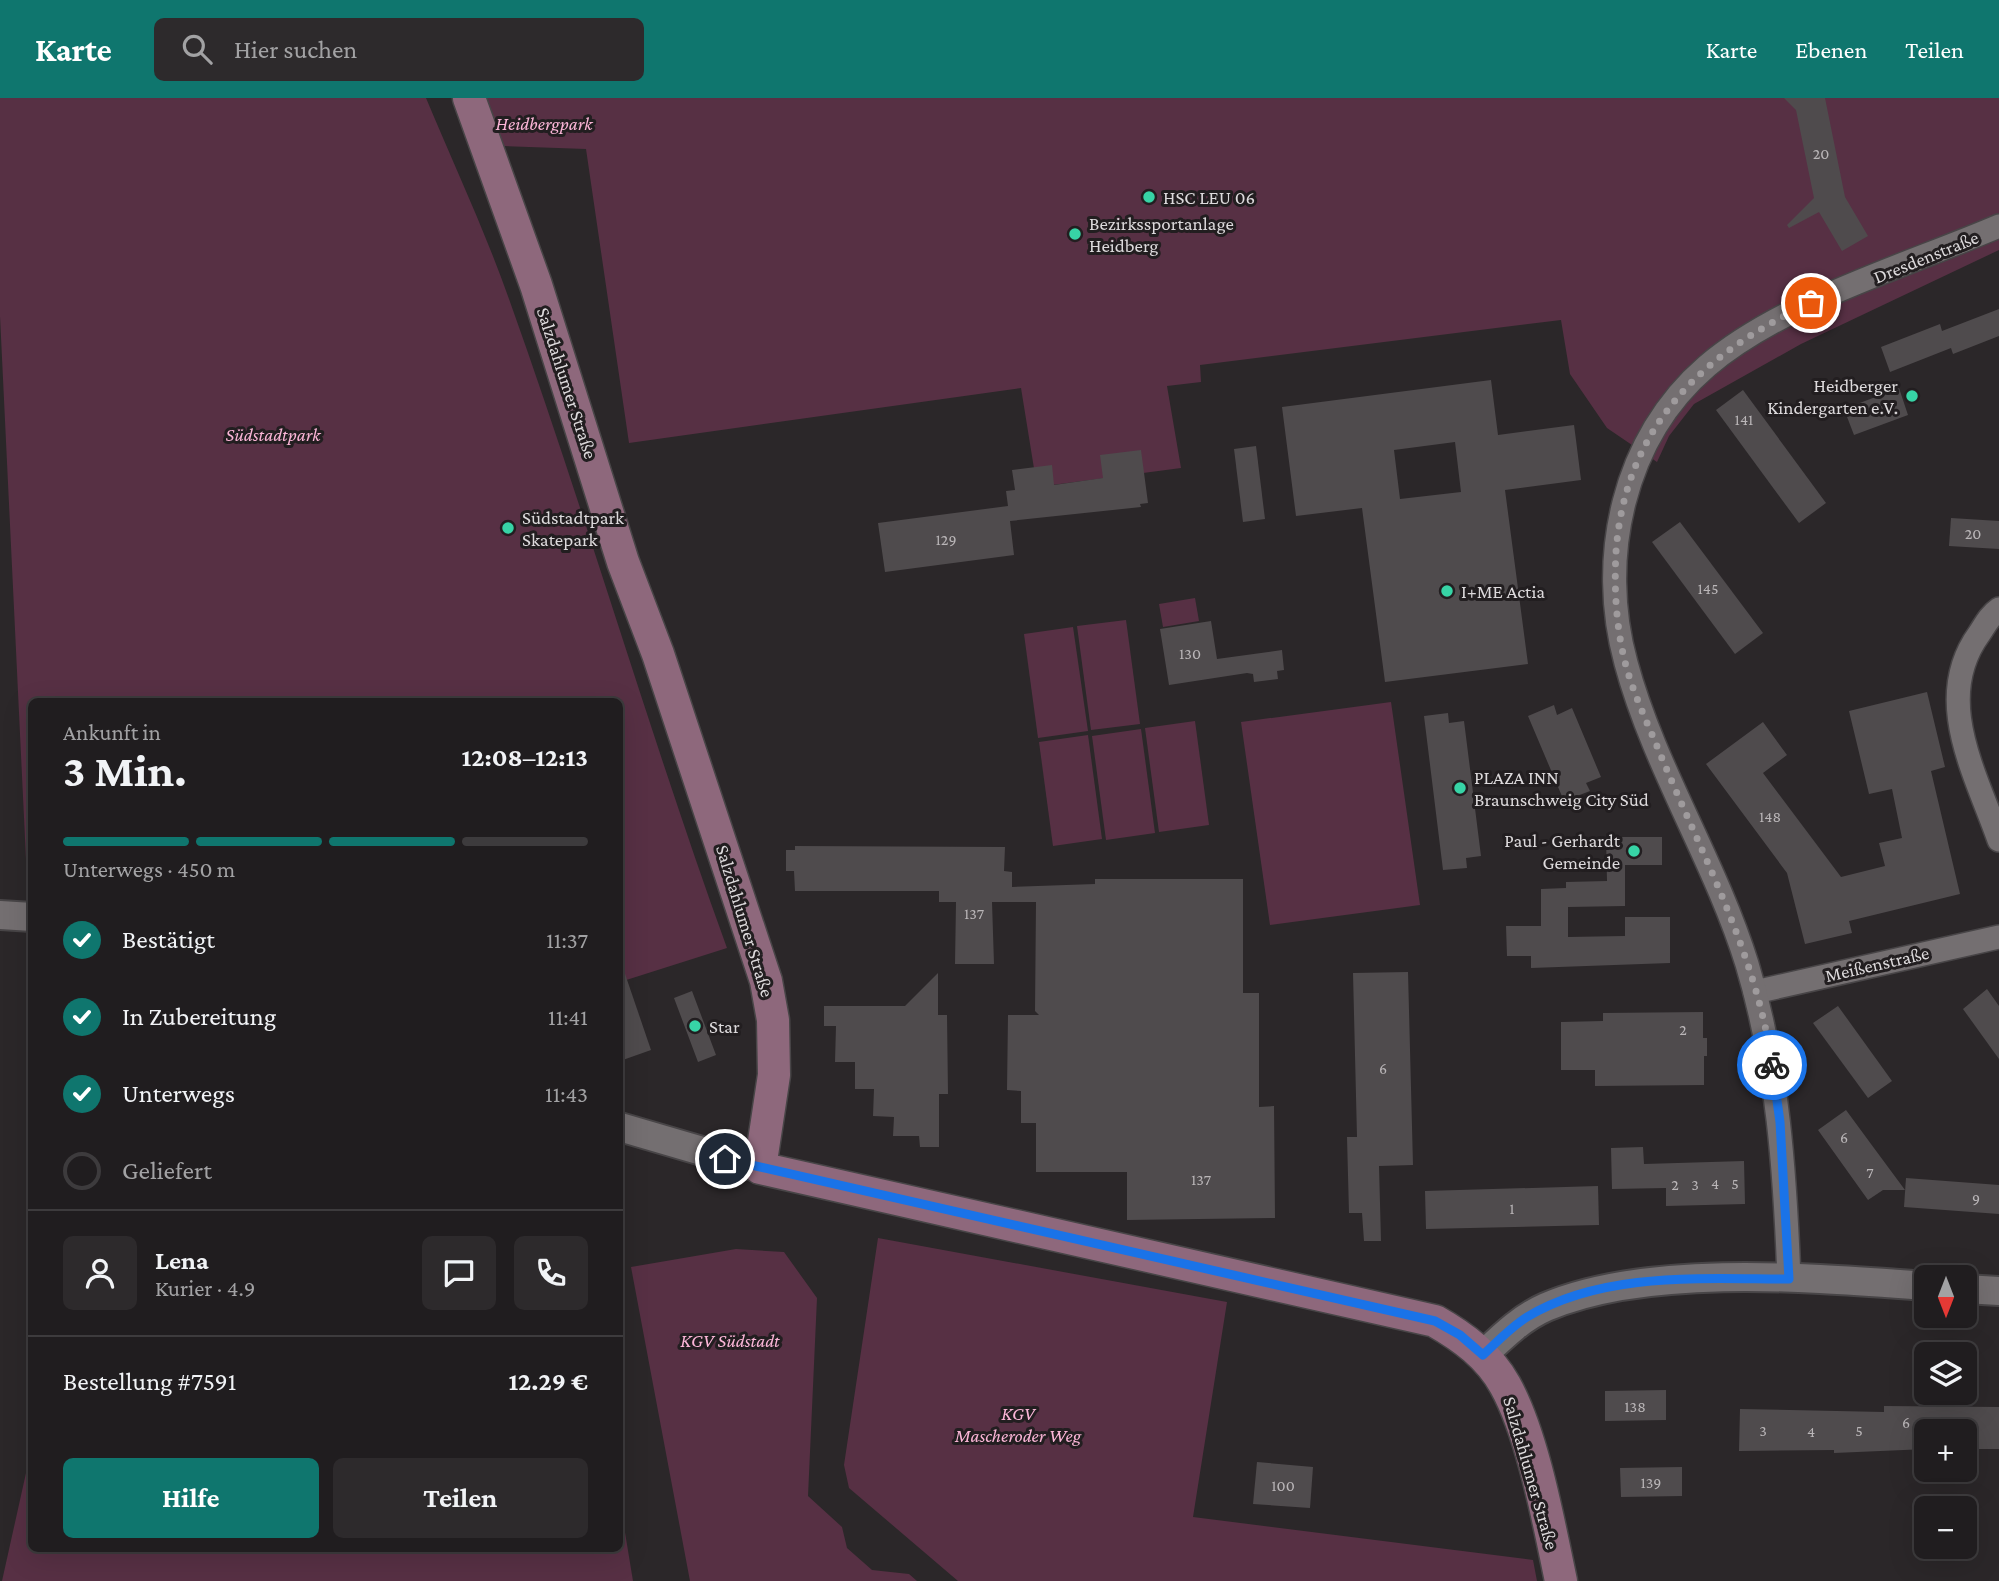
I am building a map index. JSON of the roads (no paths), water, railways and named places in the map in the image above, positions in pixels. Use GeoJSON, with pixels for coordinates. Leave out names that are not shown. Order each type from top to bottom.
{"type":"FeatureCollection","features":[{"type":"Feature","properties":{"kind":"main road","name":"Salzdahlumer Straße"},"geometry":{"type":"LineString","coordinates":[[469,98],[536,285],[623,562],[662,666],[766,981],[773,1020],[774,1076],[760,1168],[1435,1321],[1460,1335],[1483,1355],[1505,1385],[1519,1420],[1546,1513],[1561,1581]]}},
{"type":"Feature","properties":{"kind":"street","name":"Dresdenstraße"},"geometry":{"type":"LineString","coordinates":[[1789,1279],[1780,1122],[1771,1058],[1755,992],[1714,878],[1641,708],[1625,660],[1615,590],[1618,534],[1626,491],[1635,465],[1662,416],[1685,388],[1727,350],[1797,310],[1999,226]]}},
{"type":"Feature","properties":{"kind":"street"},"geometry":{"type":"LineString","coordinates":[[1999,609],[1968,649],[1958,693],[1957,720],[1999,840]]}},
{"type":"Feature","properties":{"kind":"street"},"geometry":{"type":"LineString","coordinates":[[0,915],[28,917]]}},
{"type":"Feature","properties":{"kind":"street","name":"Meißenstraße"},"geometry":{"type":"LineString","coordinates":[[1755,992],[1999,937]]}},
{"type":"Feature","properties":{"kind":"street"},"geometry":{"type":"LineString","coordinates":[[623,1128],[760,1168]]}},
{"type":"Feature","properties":{"kind":"street"},"geometry":{"type":"LineString","coordinates":[[1483,1355],[1526,1318],[1582,1294],[1639,1283],[1789,1279],[1914,1285]]}},
{"type":"Feature","properties":{"kind":"street"},"geometry":{"type":"LineString","coordinates":[[1978,1290],[1999,1291]]}},
{"type":"Feature","properties":{"kind":"place","name":"HSC LEU 06"},"geometry":{"type":"Point","coordinates":[1149,197]}},
{"type":"Feature","properties":{"kind":"place","name":"Bezirkssportanlage Heidberg"},"geometry":{"type":"Point","coordinates":[1075,234]}},
{"type":"Feature","properties":{"kind":"place","name":"Heidberger Kindergarten e.V."},"geometry":{"type":"Point","coordinates":[1912,396]}},
{"type":"Feature","properties":{"kind":"place","name":"Südstadtpark Skatepark"},"geometry":{"type":"Point","coordinates":[508,528]}},
{"type":"Feature","properties":{"kind":"place","name":"I+ME Actia"},"geometry":{"type":"Point","coordinates":[1447,591]}},
{"type":"Feature","properties":{"kind":"place","name":"PLAZA INN Braunschweig City Süd"},"geometry":{"type":"Point","coordinates":[1460,788]}},
{"type":"Feature","properties":{"kind":"place","name":"Paul - Gerhardt Gemeinde"},"geometry":{"type":"Point","coordinates":[1634,851]}},
{"type":"Feature","properties":{"kind":"place","name":"Star"},"geometry":{"type":"Point","coordinates":[695,1026]}},
{"type":"Feature","properties":{"kind":"park label","name":"Heidbergpark"},"geometry":{"type":"Point","coordinates":[544,123]}},
{"type":"Feature","properties":{"kind":"park label","name":"Südstadtpark"},"geometry":{"type":"Point","coordinates":[273,434]}},
{"type":"Feature","properties":{"kind":"park label","name":"KGV Südstadt"},"geometry":{"type":"Point","coordinates":[730,1340]}},
{"type":"Feature","properties":{"kind":"park label","name":"KGV Mascheroder Weg"},"geometry":{"type":"Point","coordinates":[1018,1424]}}]}
